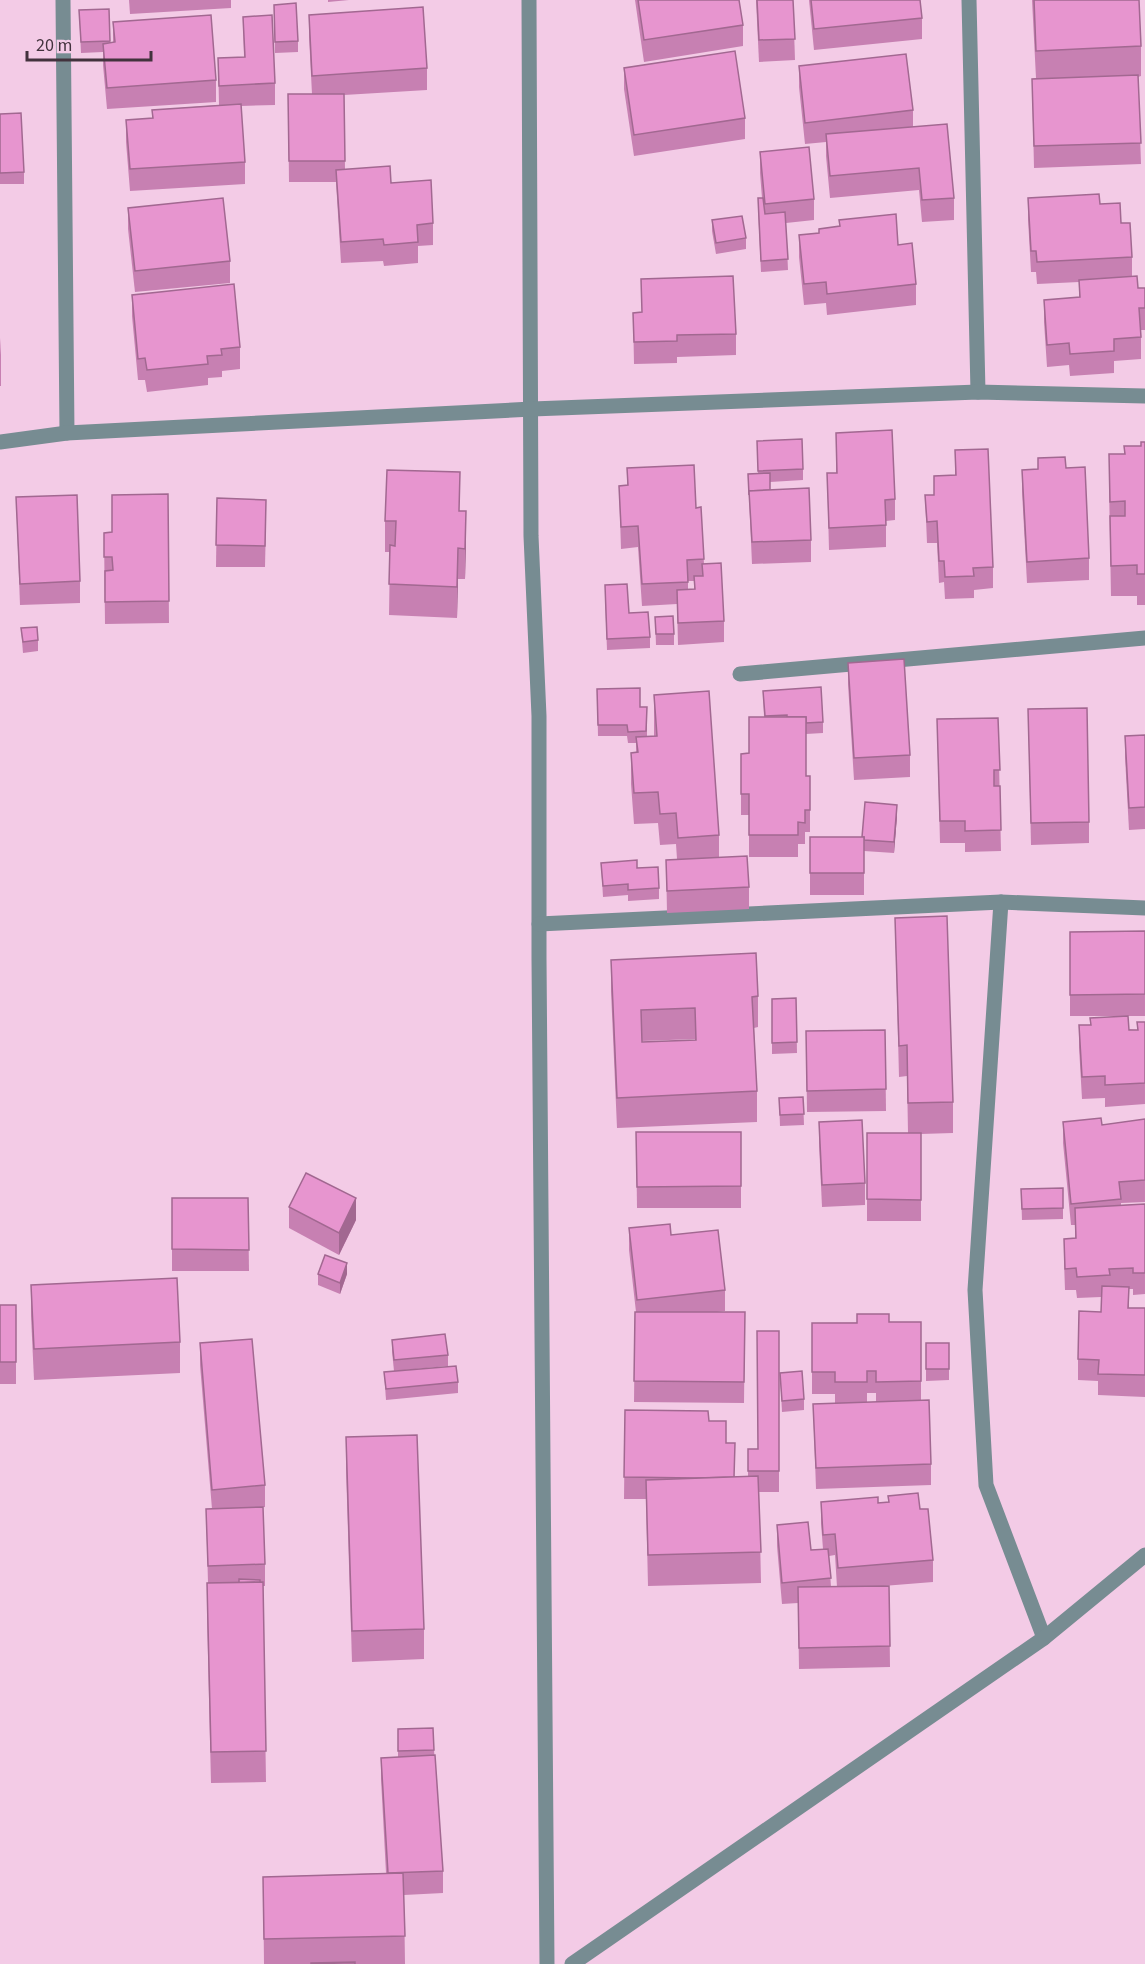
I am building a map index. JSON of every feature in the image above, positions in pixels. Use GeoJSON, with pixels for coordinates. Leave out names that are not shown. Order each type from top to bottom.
{"type":"FeatureCollection","features":[{"type":"Feature","properties":{"kind":"street"},"geometry":{"type":"LineString","coordinates":[[63,0],[67,433]]}},
{"type":"Feature","properties":{"kind":"street"},"geometry":{"type":"LineString","coordinates":[[529,0],[531,536],[539,716],[547,1964]]}},
{"type":"Feature","properties":{"kind":"street"},"geometry":{"type":"LineString","coordinates":[[969,0],[978,392]]}},
{"type":"Feature","properties":{"kind":"street"},"geometry":{"type":"LineString","coordinates":[[0,442],[67,433],[532,409],[978,392],[1145,396]]}},
{"type":"Feature","properties":{"kind":"street"},"geometry":{"type":"LineString","coordinates":[[740,674],[1145,638]]}},
{"type":"Feature","properties":{"kind":"street"},"geometry":{"type":"LineString","coordinates":[[539,924],[1001,902],[1145,909]]}},
{"type":"Feature","properties":{"kind":"street"},"geometry":{"type":"LineString","coordinates":[[1001,902],[975,1290],[985,1474],[986,1485],[1044,1638]]}},
{"type":"Feature","properties":{"kind":"street"},"geometry":{"type":"LineString","coordinates":[[572,1964],[1044,1638],[1145,1554]]}},
{"type":"Feature","properties":{"kind":"building"},"geometry":{"type":"Polygon","coordinates":[[[638,0],[739,0],[743,25],[644,40],[638,0]]]}},
{"type":"Feature","properties":{"kind":"building"},"geometry":{"type":"Polygon","coordinates":[[[757,0],[793,0],[795,39],[759,40],[757,0]]]}},
{"type":"Feature","properties":{"kind":"building"},"geometry":{"type":"Polygon","coordinates":[[[811,0],[920,0],[922,18],[814,29],[811,0]]]}},
{"type":"Feature","properties":{"kind":"building"},"geometry":{"type":"Polygon","coordinates":[[[1034,0],[1139,0],[1141,46],[1036,51],[1034,0]]]}},
{"type":"Feature","properties":{"kind":"building"},"geometry":{"type":"Polygon","coordinates":[[[296,3],[298,41],[275,42],[274,5],[296,3]]]}},
{"type":"Feature","properties":{"kind":"building"},"geometry":{"type":"Polygon","coordinates":[[[423,7],[427,68],[312,76],[309,15],[423,7]]]}},
{"type":"Feature","properties":{"kind":"building"},"geometry":{"type":"Polygon","coordinates":[[[109,9],[110,41],[81,42],[79,10],[109,9]]]}},
{"type":"Feature","properties":{"kind":"building"},"geometry":{"type":"Polygon","coordinates":[[[211,15],[216,80],[107,88],[103,44],[115,42],[113,22],[211,15]]]}},
{"type":"Feature","properties":{"kind":"building"},"geometry":{"type":"Polygon","coordinates":[[[272,15],[275,83],[219,86],[218,58],[245,57],[243,17],[272,15]]]}},
{"type":"Feature","properties":{"kind":"building"},"geometry":{"type":"Polygon","coordinates":[[[735,51],[745,118],[634,135],[624,68],[735,51]]]}},
{"type":"Feature","properties":{"kind":"building"},"geometry":{"type":"Polygon","coordinates":[[[906,54],[913,110],[805,123],[799,66],[906,54]]]}},
{"type":"Feature","properties":{"kind":"building"},"geometry":{"type":"Polygon","coordinates":[[[1138,75],[1141,143],[1034,146],[1032,79],[1138,75]]]}},
{"type":"Feature","properties":{"kind":"building"},"geometry":{"type":"Polygon","coordinates":[[[288,94],[344,94],[345,161],[289,161],[288,94]]]}},
{"type":"Feature","properties":{"kind":"building"},"geometry":{"type":"Polygon","coordinates":[[[241,104],[245,162],[130,169],[126,120],[153,118],[152,110],[241,104]]]}},
{"type":"Feature","properties":{"kind":"building"},"geometry":{"type":"Polygon","coordinates":[[[21,113],[24,172],[0,173],[0,114],[21,113]]]}},
{"type":"Feature","properties":{"kind":"building"},"geometry":{"type":"Polygon","coordinates":[[[947,124],[954,198],[922,200],[919,168],[830,176],[826,134],[947,124]]]}},
{"type":"Feature","properties":{"kind":"building"},"geometry":{"type":"Polygon","coordinates":[[[809,147],[814,199],[765,204],[760,152],[809,147]]]}},
{"type":"Feature","properties":{"kind":"building"},"geometry":{"type":"Polygon","coordinates":[[[390,166],[391,183],[431,180],[433,223],[417,225],[418,242],[384,245],[383,239],[341,242],[336,170],[390,166]]]}},
{"type":"Feature","properties":{"kind":"building"},"geometry":{"type":"Polygon","coordinates":[[[1099,194],[1100,204],[1120,203],[1121,223],[1130,223],[1132,257],[1037,262],[1036,251],[1031,251],[1028,198],[1099,194]]]}},
{"type":"Feature","properties":{"kind":"building"},"geometry":{"type":"Polygon","coordinates":[[[223,198],[230,261],[135,271],[128,208],[223,198]]]}},
{"type":"Feature","properties":{"kind":"building"},"geometry":{"type":"Polygon","coordinates":[[[758,198],[763,198],[765,214],[785,212],[788,259],[761,261],[758,198]]]}},
{"type":"Feature","properties":{"kind":"building"},"geometry":{"type":"Polygon","coordinates":[[[896,214],[898,245],[912,243],[916,284],[827,294],[826,282],[804,284],[799,235],[819,233],[819,229],[840,226],[839,220],[896,214]]]}},
{"type":"Feature","properties":{"kind":"building"},"geometry":{"type":"Polygon","coordinates":[[[742,216],[746,238],[716,243],[712,220],[742,216]]]}},
{"type":"Feature","properties":{"kind":"building"},"geometry":{"type":"Polygon","coordinates":[[[733,276],[736,334],[677,335],[677,341],[634,342],[633,313],[642,312],[641,279],[733,276]]]}},
{"type":"Feature","properties":{"kind":"building"},"geometry":{"type":"Polygon","coordinates":[[[1137,276],[1138,288],[1145,288],[1145,308],[1139,308],[1141,337],[1114,339],[1114,351],[1070,354],[1069,343],[1047,345],[1044,300],[1080,297],[1079,280],[1137,276]]]}},
{"type":"Feature","properties":{"kind":"building"},"geometry":{"type":"Polygon","coordinates":[[[234,284],[240,347],[221,349],[222,355],[207,356],[208,364],[147,370],[145,358],[138,359],[132,295],[234,284]]]}},
{"type":"Feature","properties":{"kind":"building"},"geometry":{"type":"Polygon","coordinates":[[[892,430],[895,499],[885,500],[886,525],[829,528],[827,473],[837,473],[836,433],[892,430]]]}},
{"type":"Feature","properties":{"kind":"building"},"geometry":{"type":"Polygon","coordinates":[[[802,439],[803,469],[758,471],[757,441],[802,439]]]}},
{"type":"Feature","properties":{"kind":"building"},"geometry":{"type":"Polygon","coordinates":[[[1141,442],[1145,442],[1145,574],[1137,574],[1137,565],[1111,566],[1110,516],[1125,516],[1125,501],[1110,502],[1109,454],[1125,454],[1124,446],[1141,446],[1141,442]]]}},
{"type":"Feature","properties":{"kind":"building"},"geometry":{"type":"Polygon","coordinates":[[[988,449],[993,567],[973,568],[974,576],[945,577],[944,561],[939,561],[937,521],[927,522],[925,495],[934,495],[934,476],[956,475],[955,450],[988,449]]]}},
{"type":"Feature","properties":{"kind":"building"},"geometry":{"type":"Polygon","coordinates":[[[1065,457],[1066,468],[1085,467],[1089,558],[1027,562],[1022,470],[1038,469],[1038,458],[1065,457]]]}},
{"type":"Feature","properties":{"kind":"building"},"geometry":{"type":"Polygon","coordinates":[[[694,465],[696,508],[701,507],[704,559],[687,560],[688,582],[642,584],[638,526],[621,527],[619,486],[628,485],[627,468],[694,465]]]}},
{"type":"Feature","properties":{"kind":"building"},"geometry":{"type":"Polygon","coordinates":[[[387,470],[460,472],[459,511],[466,511],[465,549],[458,548],[457,587],[389,584],[390,545],[395,546],[396,521],[385,521],[387,470]]]}},
{"type":"Feature","properties":{"kind":"building"},"geometry":{"type":"Polygon","coordinates":[[[770,473],[770,490],[749,491],[749,495],[748,474],[770,473]]]}},
{"type":"Feature","properties":{"kind":"building"},"geometry":{"type":"Polygon","coordinates":[[[809,488],[811,540],[752,542],[749,491],[809,488]]]}},
{"type":"Feature","properties":{"kind":"building"},"geometry":{"type":"Polygon","coordinates":[[[168,494],[169,601],[105,602],[105,571],[113,570],[112,557],[104,557],[104,533],[112,532],[112,495],[168,494]]]}},
{"type":"Feature","properties":{"kind":"building"},"geometry":{"type":"Polygon","coordinates":[[[77,495],[80,581],[20,584],[16,497],[77,495]]]}},
{"type":"Feature","properties":{"kind":"building"},"geometry":{"type":"Polygon","coordinates":[[[217,498],[266,500],[265,546],[216,545],[217,498]]]}},
{"type":"Feature","properties":{"kind":"building"},"geometry":{"type":"Polygon","coordinates":[[[721,563],[724,621],[678,623],[677,590],[695,589],[694,576],[703,576],[702,564],[721,563]]]}},
{"type":"Feature","properties":{"kind":"building"},"geometry":{"type":"Polygon","coordinates":[[[627,584],[629,613],[648,612],[650,637],[607,639],[605,585],[627,584]]]}},
{"type":"Feature","properties":{"kind":"building"},"geometry":{"type":"Polygon","coordinates":[[[673,616],[674,634],[656,634],[655,617],[673,616]]]}},
{"type":"Feature","properties":{"kind":"building"},"geometry":{"type":"Polygon","coordinates":[[[37,627],[38,640],[23,642],[21,628],[37,627]]]}},
{"type":"Feature","properties":{"kind":"building"},"geometry":{"type":"Polygon","coordinates":[[[904,659],[910,755],[854,758],[848,663],[904,659]]]}},
{"type":"Feature","properties":{"kind":"building"},"geometry":{"type":"Polygon","coordinates":[[[821,687],[823,722],[806,723],[806,717],[787,717],[787,715],[765,716],[763,691],[821,687]]]}},
{"type":"Feature","properties":{"kind":"building"},"geometry":{"type":"Polygon","coordinates":[[[640,688],[640,707],[647,707],[646,731],[628,732],[627,725],[598,725],[597,689],[640,688]]]}},
{"type":"Feature","properties":{"kind":"building"},"geometry":{"type":"Polygon","coordinates":[[[709,691],[719,835],[678,838],[676,813],[660,814],[658,792],[634,793],[631,753],[638,752],[636,737],[657,736],[654,695],[709,691]]]}},
{"type":"Feature","properties":{"kind":"building"},"geometry":{"type":"Polygon","coordinates":[[[1087,708],[1089,822],[1031,823],[1028,709],[1087,708]]]}},
{"type":"Feature","properties":{"kind":"building"},"geometry":{"type":"Polygon","coordinates":[[[749,717],[806,717],[806,776],[810,776],[810,810],[805,810],[805,823],[798,822],[798,835],[749,835],[749,794],[741,794],[741,754],[749,753],[749,717]]]}},
{"type":"Feature","properties":{"kind":"building"},"geometry":{"type":"Polygon","coordinates":[[[998,718],[1000,770],[994,770],[994,786],[1000,786],[1001,830],[965,831],[965,821],[940,821],[937,719],[998,718]]]}},
{"type":"Feature","properties":{"kind":"building"},"geometry":{"type":"Polygon","coordinates":[[[1145,735],[1145,807],[1129,808],[1125,736],[1145,735]]]}},
{"type":"Feature","properties":{"kind":"building"},"geometry":{"type":"Polygon","coordinates":[[[865,802],[897,805],[894,842],[864,840],[862,837],[865,802]]]}},
{"type":"Feature","properties":{"kind":"building"},"geometry":{"type":"Polygon","coordinates":[[[810,837],[864,837],[864,873],[810,873],[810,837]]]}},
{"type":"Feature","properties":{"kind":"building"},"geometry":{"type":"Polygon","coordinates":[[[747,856],[749,887],[667,891],[666,860],[747,856]]]}},
{"type":"Feature","properties":{"kind":"building"},"geometry":{"type":"Polygon","coordinates":[[[637,860],[637,868],[658,867],[659,888],[628,890],[628,884],[603,886],[601,863],[637,860]]]}},
{"type":"Feature","properties":{"kind":"building"},"geometry":{"type":"Polygon","coordinates":[[[947,916],[953,1102],[908,1103],[907,1045],[899,1046],[895,918],[947,916]]]}},
{"type":"Feature","properties":{"kind":"building"},"geometry":{"type":"Polygon","coordinates":[[[1145,931],[1145,994],[1070,995],[1070,932],[1145,931]]]}},
{"type":"Feature","properties":{"kind":"building"},"geometry":{"type":"Polygon","coordinates":[[[756,953],[758,996],[752,997],[757,1091],[617,1098],[611,960],[756,953]],[[695,1008],[641,1010],[642,1042],[696,1040],[695,1008]]]}},
{"type":"Feature","properties":{"kind":"building"},"geometry":{"type":"Polygon","coordinates":[[[796,998],[797,1042],[772,1043],[772,999],[796,998]]]}},
{"type":"Feature","properties":{"kind":"building"},"geometry":{"type":"Polygon","coordinates":[[[1128,1016],[1129,1030],[1138,1030],[1137,1022],[1145,1022],[1145,1083],[1105,1085],[1105,1076],[1082,1077],[1079,1025],[1091,1025],[1090,1018],[1128,1016]]]}},
{"type":"Feature","properties":{"kind":"building"},"geometry":{"type":"Polygon","coordinates":[[[885,1030],[886,1089],[807,1091],[806,1031],[885,1030]]]}},
{"type":"Feature","properties":{"kind":"building"},"geometry":{"type":"Polygon","coordinates":[[[803,1097],[804,1114],[780,1115],[779,1098],[803,1097]]]}},
{"type":"Feature","properties":{"kind":"building"},"geometry":{"type":"Polygon","coordinates":[[[1101,1118],[1102,1125],[1145,1119],[1145,1180],[1119,1182],[1121,1199],[1071,1204],[1063,1122],[1101,1118]]]}},
{"type":"Feature","properties":{"kind":"building"},"geometry":{"type":"Polygon","coordinates":[[[862,1120],[865,1183],[822,1185],[819,1122],[862,1120]]]}},
{"type":"Feature","properties":{"kind":"building"},"geometry":{"type":"Polygon","coordinates":[[[636,1132],[741,1132],[741,1186],[637,1187],[636,1132]]]}},
{"type":"Feature","properties":{"kind":"building"},"geometry":{"type":"Polygon","coordinates":[[[867,1133],[921,1133],[921,1200],[867,1199],[867,1133]]]}},
{"type":"Feature","properties":{"kind":"building"},"geometry":{"type":"Polygon","coordinates":[[[306,1173],[356,1198],[339,1233],[289,1207],[306,1173]]]}},
{"type":"Feature","properties":{"kind":"building"},"geometry":{"type":"Polygon","coordinates":[[[1063,1188],[1063,1208],[1022,1209],[1021,1189],[1063,1188]]]}},
{"type":"Feature","properties":{"kind":"building"},"geometry":{"type":"Polygon","coordinates":[[[172,1198],[248,1198],[249,1250],[172,1249],[172,1198]]]}},
{"type":"Feature","properties":{"kind":"building"},"geometry":{"type":"Polygon","coordinates":[[[1145,1204],[1145,1273],[1133,1273],[1133,1268],[1109,1269],[1110,1275],[1077,1277],[1076,1268],[1065,1269],[1064,1239],[1076,1238],[1075,1208],[1145,1204]]]}},
{"type":"Feature","properties":{"kind":"building"},"geometry":{"type":"Polygon","coordinates":[[[670,1224],[671,1235],[718,1230],[725,1290],[637,1300],[629,1228],[670,1224]]]}},
{"type":"Feature","properties":{"kind":"building"},"geometry":{"type":"Polygon","coordinates":[[[325,1255],[347,1263],[340,1283],[318,1274],[325,1255]]]}},
{"type":"Feature","properties":{"kind":"building"},"geometry":{"type":"Polygon","coordinates":[[[177,1278],[180,1342],[34,1349],[31,1285],[177,1278]]]}},
{"type":"Feature","properties":{"kind":"building"},"geometry":{"type":"Polygon","coordinates":[[[1102,1286],[1129,1287],[1128,1308],[1145,1308],[1145,1375],[1098,1374],[1099,1360],[1078,1359],[1079,1311],[1101,1312],[1102,1286]]]}},
{"type":"Feature","properties":{"kind":"building"},"geometry":{"type":"Polygon","coordinates":[[[0,1305],[16,1305],[16,1362],[0,1362],[0,1305]]]}},
{"type":"Feature","properties":{"kind":"building"},"geometry":{"type":"Polygon","coordinates":[[[635,1312],[745,1312],[744,1382],[634,1381],[635,1312]]]}},
{"type":"Feature","properties":{"kind":"building"},"geometry":{"type":"Polygon","coordinates":[[[857,1314],[889,1314],[889,1322],[921,1322],[921,1381],[876,1382],[876,1371],[867,1371],[867,1382],[835,1382],[835,1372],[812,1372],[812,1323],[857,1323],[857,1314]]]}},
{"type":"Feature","properties":{"kind":"building"},"geometry":{"type":"Polygon","coordinates":[[[757,1331],[779,1331],[779,1471],[748,1471],[748,1449],[758,1449],[757,1331]]]}},
{"type":"Feature","properties":{"kind":"building"},"geometry":{"type":"Polygon","coordinates":[[[445,1334],[448,1355],[394,1360],[392,1340],[445,1334]]]}},
{"type":"Feature","properties":{"kind":"building"},"geometry":{"type":"Polygon","coordinates":[[[252,1339],[265,1485],[212,1490],[200,1343],[252,1339]]]}},
{"type":"Feature","properties":{"kind":"building"},"geometry":{"type":"Polygon","coordinates":[[[926,1343],[949,1343],[949,1369],[926,1369],[926,1343]]]}},
{"type":"Feature","properties":{"kind":"building"},"geometry":{"type":"Polygon","coordinates":[[[456,1366],[458,1382],[386,1389],[384,1372],[456,1366]]]}},
{"type":"Feature","properties":{"kind":"building"},"geometry":{"type":"Polygon","coordinates":[[[802,1371],[804,1399],[782,1401],[780,1373],[802,1371]]]}},
{"type":"Feature","properties":{"kind":"building"},"geometry":{"type":"Polygon","coordinates":[[[929,1400],[931,1464],[816,1468],[813,1404],[929,1400]]]}},
{"type":"Feature","properties":{"kind":"building"},"geometry":{"type":"Polygon","coordinates":[[[625,1410],[708,1411],[709,1421],[726,1421],[726,1443],[735,1443],[734,1477],[624,1477],[625,1410]]]}},
{"type":"Feature","properties":{"kind":"building"},"geometry":{"type":"Polygon","coordinates":[[[417,1435],[424,1629],[352,1631],[346,1437],[417,1435]]]}},
{"type":"Feature","properties":{"kind":"building"},"geometry":{"type":"Polygon","coordinates":[[[758,1476],[761,1552],[648,1555],[646,1480],[758,1476]]]}},
{"type":"Feature","properties":{"kind":"building"},"geometry":{"type":"Polygon","coordinates":[[[918,1493],[920,1509],[928,1509],[933,1560],[838,1568],[835,1534],[823,1535],[821,1502],[878,1497],[878,1503],[889,1502],[888,1496],[918,1493]]]}},
{"type":"Feature","properties":{"kind":"building"},"geometry":{"type":"Polygon","coordinates":[[[263,1507],[265,1564],[208,1566],[206,1509],[263,1507]]]}},
{"type":"Feature","properties":{"kind":"building"},"geometry":{"type":"Polygon","coordinates":[[[808,1522],[811,1550],[828,1549],[831,1578],[782,1583],[777,1525],[808,1522]]]}},
{"type":"Feature","properties":{"kind":"building"},"geometry":{"type":"Polygon","coordinates":[[[239,1579],[260,1580],[260,1582],[239,1583],[239,1579]]]}},
{"type":"Feature","properties":{"kind":"building"},"geometry":{"type":"Polygon","coordinates":[[[263,1582],[266,1751],[211,1752],[207,1583],[263,1582]]]}},
{"type":"Feature","properties":{"kind":"building"},"geometry":{"type":"Polygon","coordinates":[[[889,1586],[890,1646],[799,1648],[798,1587],[889,1586]]]}},
{"type":"Feature","properties":{"kind":"building"},"geometry":{"type":"Polygon","coordinates":[[[433,1728],[434,1750],[398,1751],[398,1729],[433,1728]]]}},
{"type":"Feature","properties":{"kind":"building"},"geometry":{"type":"Polygon","coordinates":[[[435,1755],[443,1871],[388,1873],[381,1758],[435,1755]]]}},
{"type":"Feature","properties":{"kind":"building"},"geometry":{"type":"Polygon","coordinates":[[[403,1873],[405,1936],[264,1939],[263,1877],[403,1873]]]}},
{"type":"Feature","properties":{"kind":"building"},"geometry":{"type":"Polygon","coordinates":[[[355,1962],[355,1964],[311,1964],[311,1963],[355,1962]]]}}]}
